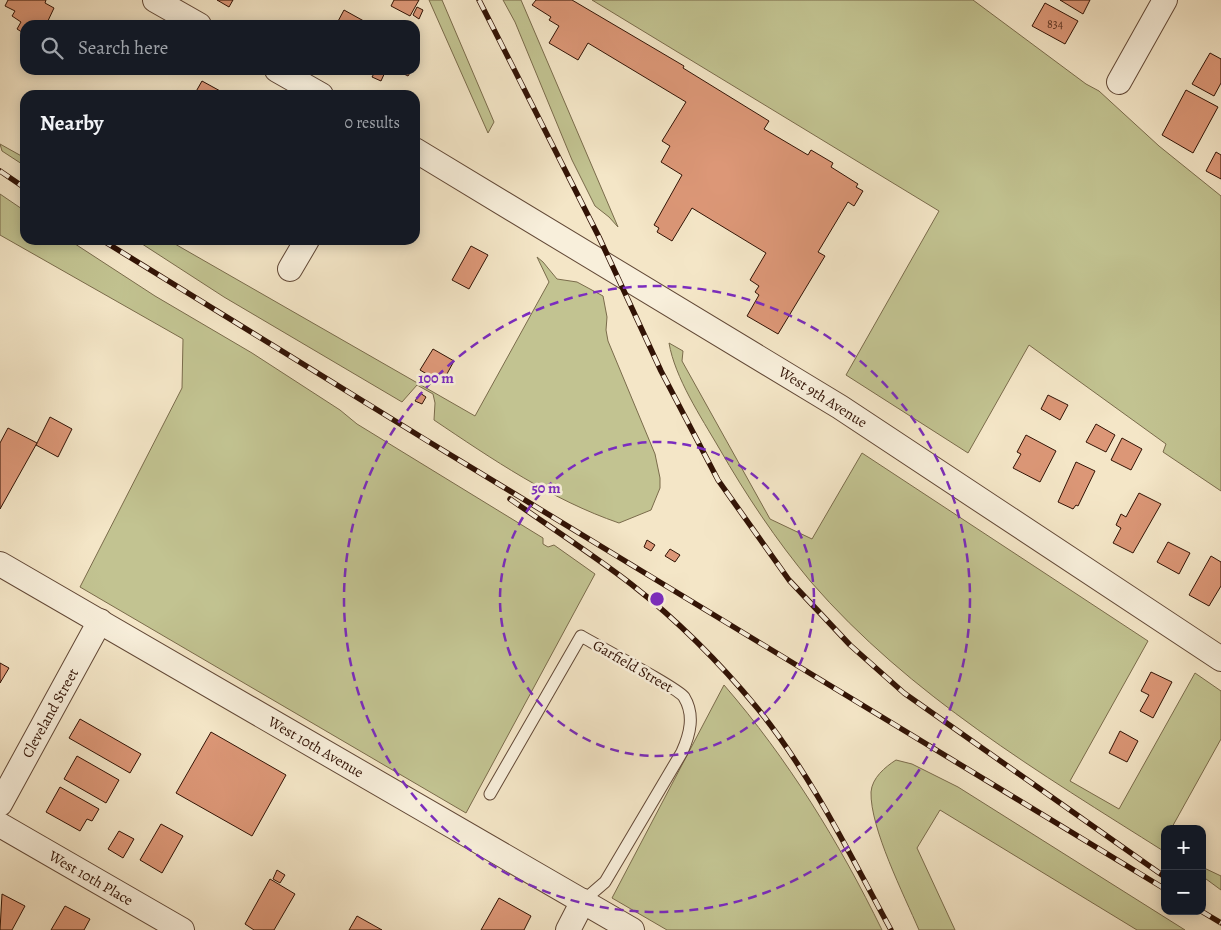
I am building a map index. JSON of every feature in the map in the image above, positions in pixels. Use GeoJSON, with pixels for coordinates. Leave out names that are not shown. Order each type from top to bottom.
{"type":"FeatureCollection","features":[{"type":"Feature","properties":{"kind":"street"},"geometry":{"type":"LineString","coordinates":[[155,0],[189,20]]}},
{"type":"Feature","properties":{"kind":"street"},"geometry":{"type":"LineString","coordinates":[[1119,82],[1166,0]]}},
{"type":"Feature","properties":{"kind":"street"},"geometry":{"type":"LineString","coordinates":[[286,75],[312,90]]}},
{"type":"Feature","properties":{"kind":"street","name":"West 9th Avenue"},"geometry":{"type":"LineString","coordinates":[[420,153],[840,407],[1221,659]]}},
{"type":"Feature","properties":{"kind":"street"},"geometry":{"type":"LineString","coordinates":[[290,269],[304,245]]}},
{"type":"Feature","properties":{"kind":"street","name":"West 10th Avenue"},"geometry":{"type":"LineString","coordinates":[[0,564],[632,930]]}},
{"type":"Feature","properties":{"kind":"street","name":"Cleveland Street"},"geometry":{"type":"LineString","coordinates":[[0,804],[100,621]]}},
{"type":"Feature","properties":{"kind":"street","name":"West 10th Place"},"geometry":{"type":"LineString","coordinates":[[0,825],[182,930]]}},
{"type":"Feature","properties":{"kind":"street","name":"Garfield Street"},"geometry":{"type":"LineString","coordinates":[[568,930],[583,902]]}},
{"type":"Feature","properties":{"kind":"lane","name":"Garfield Street"},"geometry":{"type":"LineString","coordinates":[[490,794],[581,636],[683,695],[691,716],[688,739],[682,752],[605,882],[583,902]]}},
{"type":"Feature","properties":{"kind":"green space"},"geometry":{"type":"Polygon","coordinates":[[[429,0],[442,0],[494,122],[488,133],[429,0]]]}},
{"type":"Feature","properties":{"kind":"green space"},"geometry":{"type":"Polygon","coordinates":[[[503,0],[521,0],[618,227],[595,206],[572,160],[515,22],[503,0]]]}},
{"type":"Feature","properties":{"kind":"green space"},"geometry":{"type":"Polygon","coordinates":[[[592,0],[973,0],[1086,84],[1099,91],[1159,146],[1221,196],[1221,491],[1163,452],[1166,444],[1029,345],[968,453],[846,375],[939,211],[592,0]]]}},
{"type":"Feature","properties":{"kind":"green space"},"geometry":{"type":"Polygon","coordinates":[[[0,144],[20,155],[20,163],[2,151],[0,144]]]}},
{"type":"Feature","properties":{"kind":"green space"},"geometry":{"type":"Polygon","coordinates":[[[0,194],[20,208],[20,245],[77,245],[155,296],[252,353],[340,410],[357,424],[543,538],[543,544],[548,547],[554,545],[595,574],[466,813],[80,587],[182,388],[183,339],[0,235],[0,194]]]}},
{"type":"Feature","properties":{"kind":"green space"},"geometry":{"type":"Polygon","coordinates":[[[144,245],[177,245],[475,416],[549,282],[537,257],[557,279],[577,282],[603,296],[607,317],[606,330],[608,341],[655,454],[660,488],[651,510],[619,523],[570,503],[500,464],[434,420],[435,403],[433,394],[417,385],[402,402],[224,297],[144,245]]]}},
{"type":"Feature","properties":{"kind":"green space"},"geometry":{"type":"Polygon","coordinates":[[[669,343],[683,351],[682,361],[770,519],[812,539],[862,453],[1148,641],[1070,781],[1119,809],[1195,673],[1221,691],[1221,739],[1173,825],[1161,825],[1161,849],[1024,762],[978,730],[890,661],[849,623],[798,566],[751,500],[729,466],[690,397],[672,356],[669,343]]]}},
{"type":"Feature","properties":{"kind":"green space"},"geometry":{"type":"Polygon","coordinates":[[[724,685],[770,742],[811,802],[848,865],[882,930],[667,930],[612,898],[724,685]]]}},
{"type":"Feature","properties":{"kind":"green space"},"geometry":{"type":"Polygon","coordinates":[[[896,760],[912,764],[958,787],[1185,930],[1137,930],[940,810],[917,848],[955,930],[919,930],[889,861],[872,807],[872,787],[876,778],[896,760]]]}},
{"type":"Feature","properties":{"kind":"green space"},"geometry":{"type":"Polygon","coordinates":[[[1206,869],[1221,876],[1221,890],[1206,879],[1206,869]]]}},
{"type":"Feature","properties":{"kind":"building"},"geometry":{"type":"Polygon","coordinates":[[[8,0],[46,0],[45,3],[54,8],[48,20],[20,21],[12,16],[15,11],[5,6],[8,0]]]}},
{"type":"Feature","properties":{"kind":"building"},"geometry":{"type":"Polygon","coordinates":[[[217,0],[233,0],[229,7],[217,0]]]}},
{"type":"Feature","properties":{"kind":"building"},"geometry":{"type":"Polygon","coordinates":[[[394,0],[419,0],[410,16],[391,6],[394,0]]]}},
{"type":"Feature","properties":{"kind":"building"},"geometry":{"type":"Polygon","coordinates":[[[536,0],[572,0],[684,66],[683,68],[769,121],[764,129],[808,155],[811,150],[833,163],[831,167],[858,184],[856,187],[863,191],[854,206],[848,202],[818,252],[825,256],[778,334],[747,316],[759,295],[755,292],[759,286],[750,280],[766,253],[692,208],[672,241],[657,232],[659,228],[654,225],[682,175],[661,162],[670,146],[662,141],[686,102],[588,43],[578,60],[549,43],[559,26],[549,20],[551,17],[532,5],[536,0]]]}},
{"type":"Feature","properties":{"kind":"building"},"geometry":{"type":"Polygon","coordinates":[[[1060,0],[1090,0],[1083,14],[1060,0]]]}},
{"type":"Feature","properties":{"kind":"building"},"geometry":{"type":"Polygon","coordinates":[[[1045,3],[1078,21],[1065,44],[1032,26],[1045,3]]]}},
{"type":"Feature","properties":{"kind":"building"},"geometry":{"type":"Polygon","coordinates":[[[417,7],[423,10],[419,19],[413,15],[417,7]]]}},
{"type":"Feature","properties":{"kind":"building"},"geometry":{"type":"Polygon","coordinates":[[[344,10],[362,20],[339,20],[344,10]]]}},
{"type":"Feature","properties":{"kind":"building"},"geometry":{"type":"Polygon","coordinates":[[[1210,53],[1221,59],[1221,83],[1214,96],[1192,84],[1210,53]]]}},
{"type":"Feature","properties":{"kind":"building"},"geometry":{"type":"Polygon","coordinates":[[[373,75],[384,75],[381,81],[372,77],[373,75]]]}},
{"type":"Feature","properties":{"kind":"building"},"geometry":{"type":"Polygon","coordinates":[[[202,81],[218,90],[197,90],[202,81]]]}},
{"type":"Feature","properties":{"kind":"building"},"geometry":{"type":"Polygon","coordinates":[[[1186,90],[1218,107],[1193,153],[1162,135],[1186,90]]]}},
{"type":"Feature","properties":{"kind":"building"},"geometry":{"type":"Polygon","coordinates":[[[1216,152],[1221,155],[1221,179],[1206,171],[1216,152]]]}},
{"type":"Feature","properties":{"kind":"building"},"geometry":{"type":"Polygon","coordinates":[[[471,246],[488,255],[469,289],[452,280],[471,246]]]}},
{"type":"Feature","properties":{"kind":"building"},"geometry":{"type":"Polygon","coordinates":[[[433,349],[454,361],[442,383],[420,370],[433,349]]]}},
{"type":"Feature","properties":{"kind":"building"},"geometry":{"type":"Polygon","coordinates":[[[420,393],[426,397],[422,404],[415,401],[420,393]]]}},
{"type":"Feature","properties":{"kind":"building"},"geometry":{"type":"Polygon","coordinates":[[[1048,395],[1068,405],[1060,420],[1041,409],[1048,395]]]}},
{"type":"Feature","properties":{"kind":"building"},"geometry":{"type":"Polygon","coordinates":[[[50,417],[72,429],[58,457],[36,445],[50,417]]]}},
{"type":"Feature","properties":{"kind":"building"},"geometry":{"type":"Polygon","coordinates":[[[1096,424],[1115,435],[1106,452],[1086,442],[1096,424]]]}},
{"type":"Feature","properties":{"kind":"building"},"geometry":{"type":"Polygon","coordinates":[[[8,428],[37,443],[0,509],[0,443],[8,428]]]}},
{"type":"Feature","properties":{"kind":"building"},"geometry":{"type":"Polygon","coordinates":[[[1026,435],[1056,451],[1040,482],[1013,468],[1021,454],[1017,452],[1026,435]]]}},
{"type":"Feature","properties":{"kind":"building"},"geometry":{"type":"Polygon","coordinates":[[[1122,438],[1142,449],[1131,470],[1111,460],[1122,438]]]}},
{"type":"Feature","properties":{"kind":"building"},"geometry":{"type":"Polygon","coordinates":[[[1076,462],[1095,471],[1078,506],[1076,505],[1073,509],[1058,502],[1076,462]]]}},
{"type":"Feature","properties":{"kind":"building"},"geometry":{"type":"Polygon","coordinates":[[[1139,493],[1161,504],[1133,553],[1113,543],[1121,528],[1116,525],[1121,514],[1126,517],[1139,493]]]}},
{"type":"Feature","properties":{"kind":"building"},"geometry":{"type":"Polygon","coordinates":[[[647,540],[655,545],[651,551],[644,547],[647,540]]]}},
{"type":"Feature","properties":{"kind":"building"},"geometry":{"type":"Polygon","coordinates":[[[1168,542],[1190,553],[1179,574],[1157,562],[1168,542]]]}},
{"type":"Feature","properties":{"kind":"building"},"geometry":{"type":"Polygon","coordinates":[[[670,549],[680,555],[675,562],[665,556],[670,549]]]}},
{"type":"Feature","properties":{"kind":"building"},"geometry":{"type":"Polygon","coordinates":[[[1211,556],[1221,562],[1221,586],[1209,606],[1189,595],[1211,556]]]}},
{"type":"Feature","properties":{"kind":"building"},"geometry":{"type":"Polygon","coordinates":[[[0,663],[9,668],[0,683],[0,663]]]}},
{"type":"Feature","properties":{"kind":"building"},"geometry":{"type":"Polygon","coordinates":[[[1151,672],[1172,682],[1153,718],[1140,711],[1149,695],[1141,691],[1151,672]]]}},
{"type":"Feature","properties":{"kind":"building"},"geometry":{"type":"Polygon","coordinates":[[[80,719],[141,754],[130,773],[69,738],[80,719]]]}},
{"type":"Feature","properties":{"kind":"building"},"geometry":{"type":"Polygon","coordinates":[[[1120,731],[1138,741],[1127,762],[1109,753],[1120,731]]]}},
{"type":"Feature","properties":{"kind":"building"},"geometry":{"type":"Polygon","coordinates":[[[211,732],[286,775],[252,836],[176,793],[211,732]]]}},
{"type":"Feature","properties":{"kind":"building"},"geometry":{"type":"Polygon","coordinates":[[[77,756],[119,780],[106,803],[64,779],[77,756]]]}},
{"type":"Feature","properties":{"kind":"building"},"geometry":{"type":"Polygon","coordinates":[[[60,787],[99,809],[92,821],[87,819],[80,831],[46,812],[60,787]]]}},
{"type":"Feature","properties":{"kind":"building"},"geometry":{"type":"Polygon","coordinates":[[[161,824],[183,836],[162,873],[140,860],[161,824]]]}},
{"type":"Feature","properties":{"kind":"building"},"geometry":{"type":"Polygon","coordinates":[[[119,831],[134,839],[123,858],[108,849],[119,831]]]}},
{"type":"Feature","properties":{"kind":"building"},"geometry":{"type":"Polygon","coordinates":[[[277,870],[285,875],[280,883],[273,879],[277,870]]]}},
{"type":"Feature","properties":{"kind":"building"},"geometry":{"type":"Polygon","coordinates":[[[270,879],[295,894],[274,930],[254,930],[245,924],[270,879]]]}},
{"type":"Feature","properties":{"kind":"building"},"geometry":{"type":"Polygon","coordinates":[[[2,894],[25,906],[12,930],[0,930],[2,894]]]}},
{"type":"Feature","properties":{"kind":"building"},"geometry":{"type":"Polygon","coordinates":[[[499,898],[531,916],[524,930],[481,930],[499,898]]]}},
{"type":"Feature","properties":{"kind":"building"},"geometry":{"type":"Polygon","coordinates":[[[65,906],[90,919],[84,930],[51,930],[65,906]]]}},
{"type":"Feature","properties":{"kind":"building"},"geometry":{"type":"Polygon","coordinates":[[[357,916],[382,930],[349,930],[357,916]]]}},
{"type":"Feature","properties":{"kind":"railway"},"geometry":{"type":"LineString","coordinates":[[479,0],[599,237],[661,371],[718,480],[789,580],[850,645],[904,693],[1161,874]]}},
{"type":"Feature","properties":{"kind":"railway"},"geometry":{"type":"LineString","coordinates":[[0,171],[20,185]]}},
{"type":"Feature","properties":{"kind":"railway"},"geometry":{"type":"LineString","coordinates":[[110,245],[426,440],[1161,887]]}},
{"type":"Feature","properties":{"kind":"railway"},"geometry":{"type":"LineString","coordinates":[[510,499],[601,562],[665,612],[714,659],[744,692],[796,761],[845,845],[891,930]]}},
{"type":"Feature","properties":{"kind":"railway"},"geometry":{"type":"LineString","coordinates":[[1206,914],[1221,923]]}}]}
